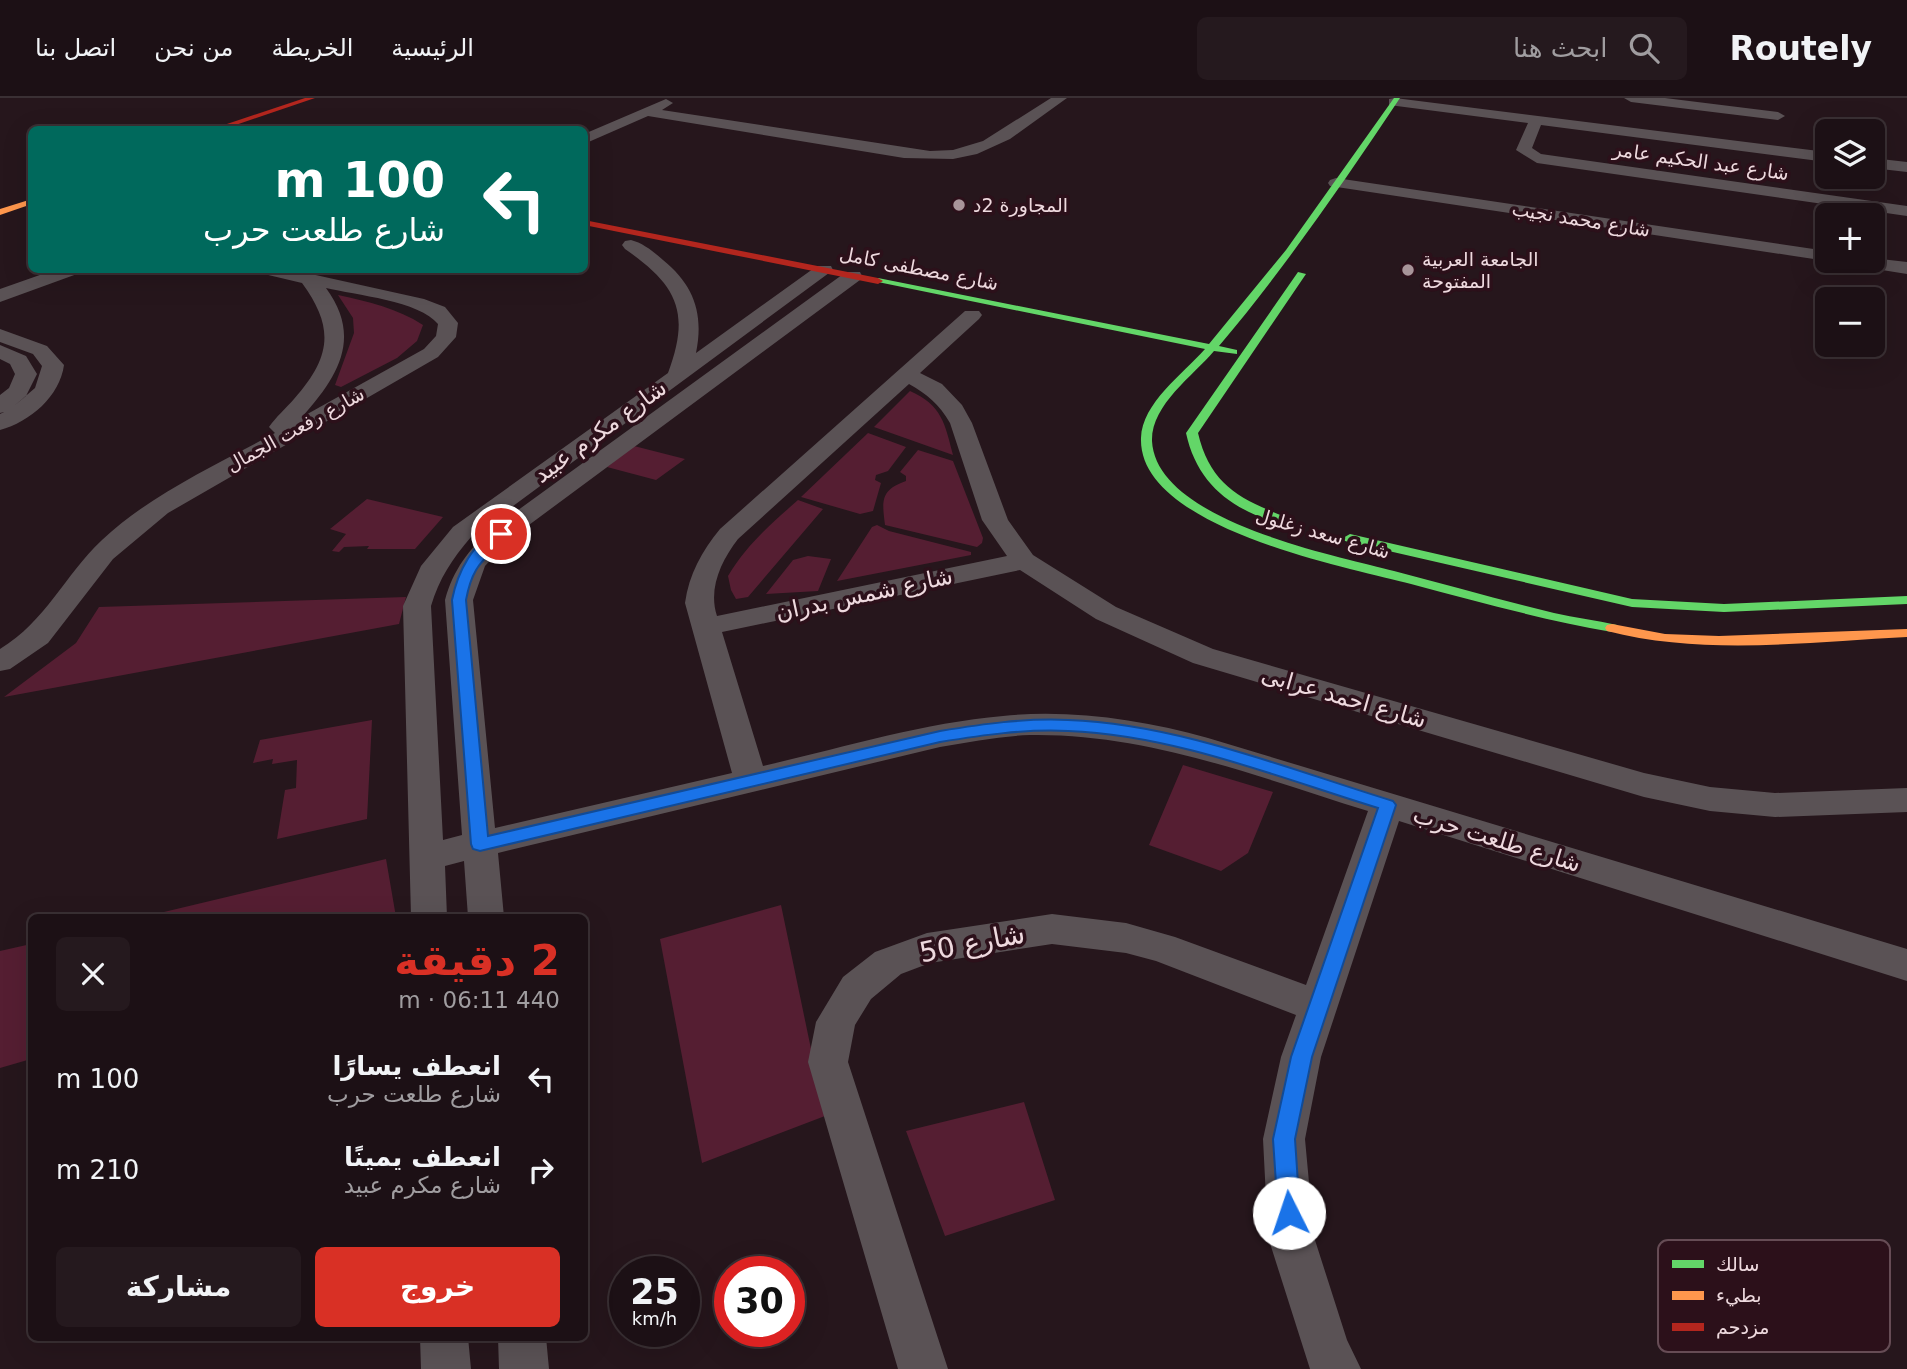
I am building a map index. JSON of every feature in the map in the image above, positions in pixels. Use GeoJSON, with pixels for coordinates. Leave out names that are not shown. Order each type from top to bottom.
{"type":"FeatureCollection","features":[{"type":"Feature","properties":{"kind":"street"},"geometry":{"type":"LineString","coordinates":[[588,138],[677,98]]}},
{"type":"Feature","properties":{"kind":"street"},"geometry":{"type":"LineString","coordinates":[[647,112],[904,153],[940,156],[986,148],[1060,98]]}},
{"type":"Feature","properties":{"kind":"street"},"geometry":{"type":"LineString","coordinates":[[1631,98],[1647,99],[1778,133],[1815,151]]}},
{"type":"Feature","properties":{"kind":"street"},"geometry":{"type":"LineString","coordinates":[[1778,133],[1779,98]]}},
{"type":"Feature","properties":{"kind":"street"},"geometry":{"type":"LineString","coordinates":[[1395,100],[1418,101],[1536,120],[1778,133]]}},
{"type":"Feature","properties":{"kind":"street","name":"شارع سعد زغلول"},"geometry":{"type":"LineString","coordinates":[[1395,100],[1259,289],[1212,348],[1156,411],[1147,429],[1149,448],[1157,468],[1174,488],[1198,508],[1230,526],[1268,542],[1611,630],[1665,638],[1720,641],[1907,633]]}},
{"type":"Feature","properties":{"kind":"street"},"geometry":{"type":"LineString","coordinates":[[227,126],[319,101]]}},
{"type":"Feature","properties":{"kind":"street"},"geometry":{"type":"LineString","coordinates":[[260,126],[319,101]]}},
{"type":"Feature","properties":{"kind":"street"},"geometry":{"type":"LineString","coordinates":[[1403,123],[1418,101]]}},
{"type":"Feature","properties":{"kind":"street","name":"شارع عبد الحكيم عامر"},"geometry":{"type":"LineString","coordinates":[[1536,120],[1524,150],[1537,158],[1907,211]]}},
{"type":"Feature","properties":{"kind":"street"},"geometry":{"type":"LineString","coordinates":[[1885,164],[1907,167]]}},
{"type":"Feature","properties":{"kind":"street","name":"شارع محمد نجيب"},"geometry":{"type":"LineString","coordinates":[[1339,179],[1761,242],[1815,253]]}},
{"type":"Feature","properties":{"kind":"street"},"geometry":{"type":"LineString","coordinates":[[0,200],[28,191]]}},
{"type":"Feature","properties":{"kind":"street"},"geometry":{"type":"LineString","coordinates":[[0,213],[28,205]]}},
{"type":"Feature","properties":{"kind":"street","name":"شارع مصطفى كامل"},"geometry":{"type":"LineString","coordinates":[[588,223],[831,279],[972,315],[1235,369]]}},
{"type":"Feature","properties":{"kind":"street","name":"شارع مصطفى كامل"},"geometry":{"type":"LineString","coordinates":[[588,236],[1245,354]]}},
{"type":"Feature","properties":{"kind":"street","name":"شارع محمد نجيب"},"geometry":{"type":"LineString","coordinates":[[1761,242],[1815,246]]}},
{"type":"Feature","properties":{"kind":"street"},"geometry":{"type":"LineString","coordinates":[[631,245],[666,269],[686,299],[691,316],[691,334],[678,374]]}},
{"type":"Feature","properties":{"kind":"street"},"geometry":{"type":"LineString","coordinates":[[1885,256],[1907,259]]}},
{"type":"Feature","properties":{"kind":"street","name":"شارع سعد زغلول"},"geometry":{"type":"LineString","coordinates":[[1291,523],[1245,505],[1219,488],[1201,469],[1192,450],[1192,433],[1310,260]]}},
{"type":"Feature","properties":{"kind":"street"},"geometry":{"type":"LineString","coordinates":[[1885,265],[1907,268]]}},
{"type":"Feature","properties":{"kind":"street"},"geometry":{"type":"LineString","coordinates":[[0,296],[62,273]]}},
{"type":"Feature","properties":{"kind":"street","name":"شارع رفعت الجمال"},"geometry":{"type":"LineString","coordinates":[[0,662],[21,650],[47,627],[98,559],[127,532],[159,508],[431,353],[446,337],[448,323],[438,311],[417,303],[284,273]]}},
{"type":"Feature","properties":{"kind":"street"},"geometry":{"type":"LineString","coordinates":[[256,451],[314,389],[330,362],[335,337],[332,315],[309,279]]}},
{"type":"Feature","properties":{"kind":"street","name":"شارع مكرم عبيد"},"geometry":{"type":"LineString","coordinates":[[429,914],[417,606],[424,580],[440,555],[462,532],[678,374],[831,279]]}},
{"type":"Feature","properties":{"kind":"street","name":"شارع مكرم عبيد"},"geometry":{"type":"LineString","coordinates":[[486,914],[459,600],[464,577],[478,554],[501,534],[831,279]]}},
{"type":"Feature","properties":{"kind":"street"},"geometry":{"type":"LineString","coordinates":[[751,780],[699,603],[702,578],[712,555],[729,534],[972,315]]}},
{"type":"Feature","properties":{"kind":"street"},"geometry":{"type":"LineString","coordinates":[[0,335],[40,350],[53,365],[49,384],[40,395],[0,423]]}},
{"type":"Feature","properties":{"kind":"street"},"geometry":{"type":"LineString","coordinates":[[1160,354],[1169,351],[1174,345],[1172,340]]}},
{"type":"Feature","properties":{"kind":"street"},"geometry":{"type":"LineString","coordinates":[[0,351],[19,360],[26,374],[18,391],[0,406]]}},
{"type":"Feature","properties":{"kind":"street","name":"شارع احمد عرابى"},"geometry":{"type":"LineString","coordinates":[[907,374],[934,389],[951,405],[961,423],[995,520],[1024,561],[1106,613],[1203,656],[1644,785],[1710,799],[1775,805],[1907,800]]}},
{"type":"Feature","properties":{"kind":"street","name":"شارع سعد زغلول"},"geometry":{"type":"LineString","coordinates":[[1330,533],[1632,603],[1724,608],[1907,600]]}},
{"type":"Feature","properties":{"kind":"street","name":"شارع شمس بدران"},"geometry":{"type":"LineString","coordinates":[[705,627],[1024,561]]}},
{"type":"Feature","properties":{"kind":"street"},"geometry":{"type":"LineString","coordinates":[[1828,603],[1829,613],[1837,625],[1852,636]]}},
{"type":"Feature","properties":{"kind":"street","name":"شارع طلعت حرب"},"geometry":{"type":"LineString","coordinates":[[426,857],[940,736],[1004,726],[1068,725],[1132,732],[1197,746],[1907,965]]}},
{"type":"Feature","properties":{"kind":"street"},"geometry":{"type":"LineString","coordinates":[[1336,1369],[1326,1350],[1291,1237],[1284,1139],[1301,1057],[1387,805]]}},
{"type":"Feature","properties":{"kind":"street","name":"شارع 50"},"geometry":{"type":"LineString","coordinates":[[923,1369],[828,1062],[836,1022],[857,988],[888,962],[927,948],[1052,929],[1089,932],[1138,942],[1319,1007]]}},
{"type":"Feature","properties":{"kind":"street"},"geometry":{"type":"LineString","coordinates":[[444,1341],[446,1369]]}},
{"type":"Feature","properties":{"kind":"street"},"geometry":{"type":"LineString","coordinates":[[522,1341],[524,1369]]}},
{"type":"Feature","properties":{"kind":"shaded area"},"geometry":{"type":"Polygon","coordinates":[[[338,295],[393,310],[423,325],[417,341],[397,358],[341,387],[335,385],[354,333],[353,318],[338,295]]]}},
{"type":"Feature","properties":{"kind":"shaded area"},"geometry":{"type":"Polygon","coordinates":[[[910,391],[921,396],[936,409],[953,455],[874,427],[910,391]]]}},
{"type":"Feature","properties":{"kind":"shaded area"},"geometry":{"type":"Polygon","coordinates":[[[868,433],[906,447],[888,471],[876,475],[875,480],[881,483],[873,511],[860,514],[801,497],[868,433]]]}},
{"type":"Feature","properties":{"kind":"shaded area"},"geometry":{"type":"Polygon","coordinates":[[[634,446],[685,459],[656,480],[607,467],[634,446]]]}},
{"type":"Feature","properties":{"kind":"shaded area"},"geometry":{"type":"Polygon","coordinates":[[[918,450],[953,461],[983,538],[977,547],[885,525],[885,497],[891,488],[906,481],[906,476],[900,472],[918,450]]]}},
{"type":"Feature","properties":{"kind":"shaded area"},"geometry":{"type":"Polygon","coordinates":[[[367,499],[443,517],[415,549],[367,549],[369,546],[344,547],[339,552],[332,551],[346,534],[330,529],[367,499]]]}},
{"type":"Feature","properties":{"kind":"shaded area"},"geometry":{"type":"Polygon","coordinates":[[[798,500],[823,509],[748,597],[736,599],[728,576],[752,544],[798,500]]]}},
{"type":"Feature","properties":{"kind":"shaded area"},"geometry":{"type":"Polygon","coordinates":[[[877,525],[889,531],[971,552],[971,555],[837,581],[872,527],[877,525]]]}},
{"type":"Feature","properties":{"kind":"shaded area"},"geometry":{"type":"Polygon","coordinates":[[[808,556],[831,559],[818,591],[766,594],[793,560],[808,556]]]}},
{"type":"Feature","properties":{"kind":"shaded area"},"geometry":{"type":"Polygon","coordinates":[[[406,597],[399,624],[4,697],[76,643],[99,607],[406,597]]]}},
{"type":"Feature","properties":{"kind":"shaded area"},"geometry":{"type":"Polygon","coordinates":[[[372,720],[367,819],[277,839],[285,790],[296,788],[297,760],[272,764],[273,759],[253,763],[260,740],[372,720]]]}},
{"type":"Feature","properties":{"kind":"shaded area"},"geometry":{"type":"Polygon","coordinates":[[[1183,765],[1273,792],[1248,853],[1221,871],[1149,845],[1183,765]]]}},
{"type":"Feature","properties":{"kind":"shaded area"},"geometry":{"type":"Polygon","coordinates":[[[386,859],[395,914],[156,914],[386,859]]]}},
{"type":"Feature","properties":{"kind":"shaded area"},"geometry":{"type":"Polygon","coordinates":[[[781,905],[825,1116],[702,1163],[660,939],[781,905]]]}},
{"type":"Feature","properties":{"kind":"shaded area"},"geometry":{"type":"Polygon","coordinates":[[[28,945],[28,1060],[0,1068],[0,951],[28,945]]]}},
{"type":"Feature","properties":{"kind":"shaded area"},"geometry":{"type":"Polygon","coordinates":[[[1024,1102],[1055,1200],[945,1236],[906,1131],[1024,1102]]]}},
{"type":"Feature","properties":{"kind":"traffic: fast"},"geometry":{"type":"LineString","coordinates":[[1397,98],[1270,277],[1216,343],[1157,408],[1148,428],[1148,451],[1155,468],[1181,497],[1215,518],[1268,542],[1556,618],[1612,628]]}},
{"type":"Feature","properties":{"kind":"traffic: fast"},"geometry":{"type":"LineString","coordinates":[[1281,520],[1249,507],[1222,490],[1203,466],[1192,433],[1301,274]]}},
{"type":"Feature","properties":{"kind":"traffic: fast"},"geometry":{"type":"LineString","coordinates":[[878,281],[1233,352]]}},
{"type":"Feature","properties":{"kind":"traffic: fast"},"geometry":{"type":"LineString","coordinates":[[1350,538],[1632,603],[1724,608],[1907,600]]}},
{"type":"Feature","properties":{"kind":"traffic: slow"},"geometry":{"type":"LineString","coordinates":[[0,212],[28,202]]}},
{"type":"Feature","properties":{"kind":"traffic: slow"},"geometry":{"type":"LineString","coordinates":[[1612,628],[1665,638],[1719,641],[1907,633]]}},
{"type":"Feature","properties":{"kind":"traffic: jam"},"geometry":{"type":"LineString","coordinates":[[224,126],[312,98]]}},
{"type":"Feature","properties":{"kind":"traffic: jam"},"geometry":{"type":"LineString","coordinates":[[588,223],[878,281]]}},
{"type":"Feature","properties":{"kind":"place","name":"المجاورة 2د"},"geometry":{"type":"Point","coordinates":[959,205]}},
{"type":"Feature","properties":{"kind":"place","name":"الجامعة العربية المفتوحة"},"geometry":{"type":"Point","coordinates":[1408,270]}},
{"type":"Feature","properties":{"kind":"route"},"geometry":{"type":"LineString","coordinates":[[501,534],[478,554],[464,577],[459,600],[480,844],[940,736],[1004,726],[1068,725],[1132,732],[1197,746],[1387,805],[1301,1057],[1284,1139],[1289,1213]]}}]}
